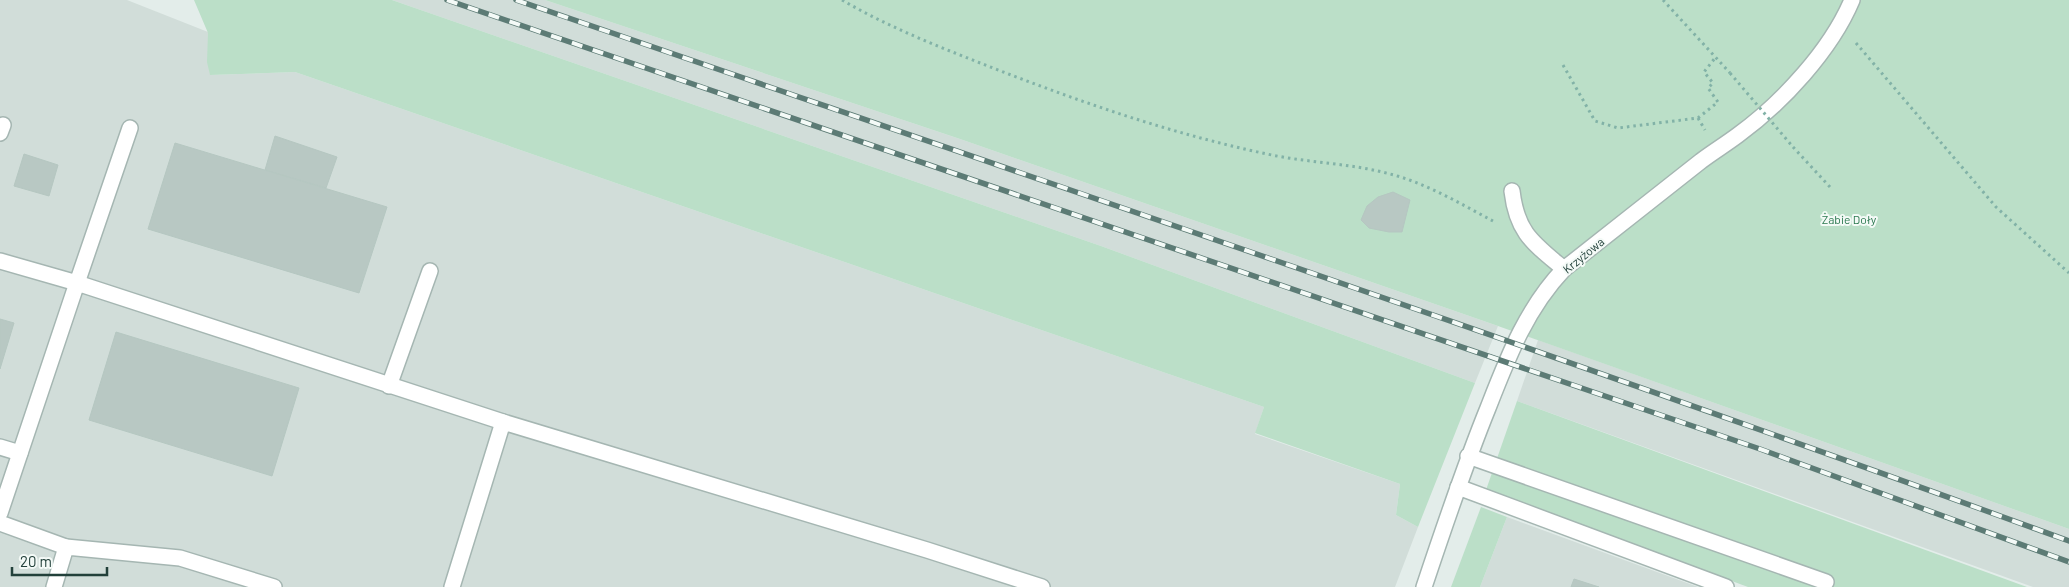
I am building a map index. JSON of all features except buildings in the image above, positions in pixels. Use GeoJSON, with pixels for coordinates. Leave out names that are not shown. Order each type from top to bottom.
{"type":"FeatureCollection","features":[{"type":"Feature","properties":{"kind":"street","name":"Krzyżowa"},"geometry":{"type":"LineString","coordinates":[[1424,587],[1468,456],[1523,322],[1546,288],[1564,269],[1703,160],[1740,134],[1779,99],[1817,58],[1840,27],[1852,0]]}},
{"type":"Feature","properties":{"kind":"street"},"geometry":{"type":"LineString","coordinates":[[0,513],[130,128]]}},
{"type":"Feature","properties":{"kind":"street"},"geometry":{"type":"LineString","coordinates":[[1512,191],[1514,212],[1521,228],[1539,248],[1564,269]]}},
{"type":"Feature","properties":{"kind":"street"},"geometry":{"type":"LineString","coordinates":[[0,261],[77,283],[502,422],[927,550],[1042,587]]}},
{"type":"Feature","properties":{"kind":"street"},"geometry":{"type":"LineString","coordinates":[[390,386],[430,272]]}},
{"type":"Feature","properties":{"kind":"street"},"geometry":{"type":"LineString","coordinates":[[452,587],[502,422]]}},
{"type":"Feature","properties":{"kind":"street"},"geometry":{"type":"LineString","coordinates":[[0,447],[20,453]]}},
{"type":"Feature","properties":{"kind":"street"},"geometry":{"type":"LineString","coordinates":[[1468,456],[1826,582]]}},
{"type":"Feature","properties":{"kind":"street"},"geometry":{"type":"LineString","coordinates":[[1458,487],[1726,587]]}},
{"type":"Feature","properties":{"kind":"street"},"geometry":{"type":"LineString","coordinates":[[0,523],[66,547],[180,558],[274,587]]}},
{"type":"Feature","properties":{"kind":"street"},"geometry":{"type":"LineString","coordinates":[[54,587],[66,547]]}},
{"type":"Feature","properties":{"kind":"path"},"geometry":{"type":"LineString","coordinates":[[842,0],[872,18],[944,49],[1088,105],[1268,154],[1360,167],[1392,174],[1425,187],[1500,225]]}},
{"type":"Feature","properties":{"kind":"path"},"geometry":{"type":"LineString","coordinates":[[1663,0],[1730,72],[1793,147],[1830,186]]}},
{"type":"Feature","properties":{"kind":"path"},"geometry":{"type":"LineString","coordinates":[[1840,27],[1869,55],[1996,207],[2069,273]]}},
{"type":"Feature","properties":{"kind":"path"},"geometry":{"type":"LineString","coordinates":[[1563,65],[1595,120],[1618,128],[1698,118],[1718,102],[1708,88],[1713,83],[1704,72],[1715,58]]}},
{"type":"Feature","properties":{"kind":"shaded area"},"geometry":{"type":"Polygon","coordinates":[[[0,0],[127,0],[208,32],[210,75],[295,72],[1264,407],[1255,434],[1400,484],[1396,515],[1418,527],[1395,587],[0,587],[0,0]]]}},
{"type":"Feature","properties":{"kind":"shaded area"},"geometry":{"type":"Polygon","coordinates":[[[392,0],[545,0],[960,139],[1498,326],[1475,383],[1101,246],[392,0]]]}},
{"type":"Feature","properties":{"kind":"shaded area"},"geometry":{"type":"Polygon","coordinates":[[[1538,340],[2069,529],[2069,587],[2033,587],[1517,401],[1538,340]]]}},
{"type":"Feature","properties":{"kind":"shaded area"},"geometry":{"type":"Polygon","coordinates":[[[1507,517],[1698,587],[1480,587],[1507,517]]]}},
{"type":"Feature","properties":{"kind":"green space"},"geometry":{"type":"Polygon","coordinates":[[[194,0],[392,0],[1101,246],[1475,383],[1418,527],[1396,515],[1400,484],[1255,433],[1264,407],[295,72],[210,75],[207,62],[208,33],[194,0]]]}},
{"type":"Feature","properties":{"kind":"green space","name":"Żabie Doły"},"geometry":{"type":"Polygon","coordinates":[[[545,0],[2069,0],[2069,529],[1498,326],[960,139],[545,0]]]}},
{"type":"Feature","properties":{"kind":"green space"},"geometry":{"type":"Polygon","coordinates":[[[1517,401],[2027,587],[1748,587],[1486,490],[1517,401]]]}},
{"type":"Feature","properties":{"kind":"green space"},"geometry":{"type":"Polygon","coordinates":[[[1481,507],[1507,517],[1480,587],[1451,587],[1481,507]]]}},
{"type":"Feature","properties":{"kind":"railway"},"geometry":{"type":"LineString","coordinates":[[447,0],[1760,449],[2069,562]]}},
{"type":"Feature","properties":{"kind":"railway"},"geometry":{"type":"LineString","coordinates":[[516,0],[1488,334],[2069,541]]}}]}
